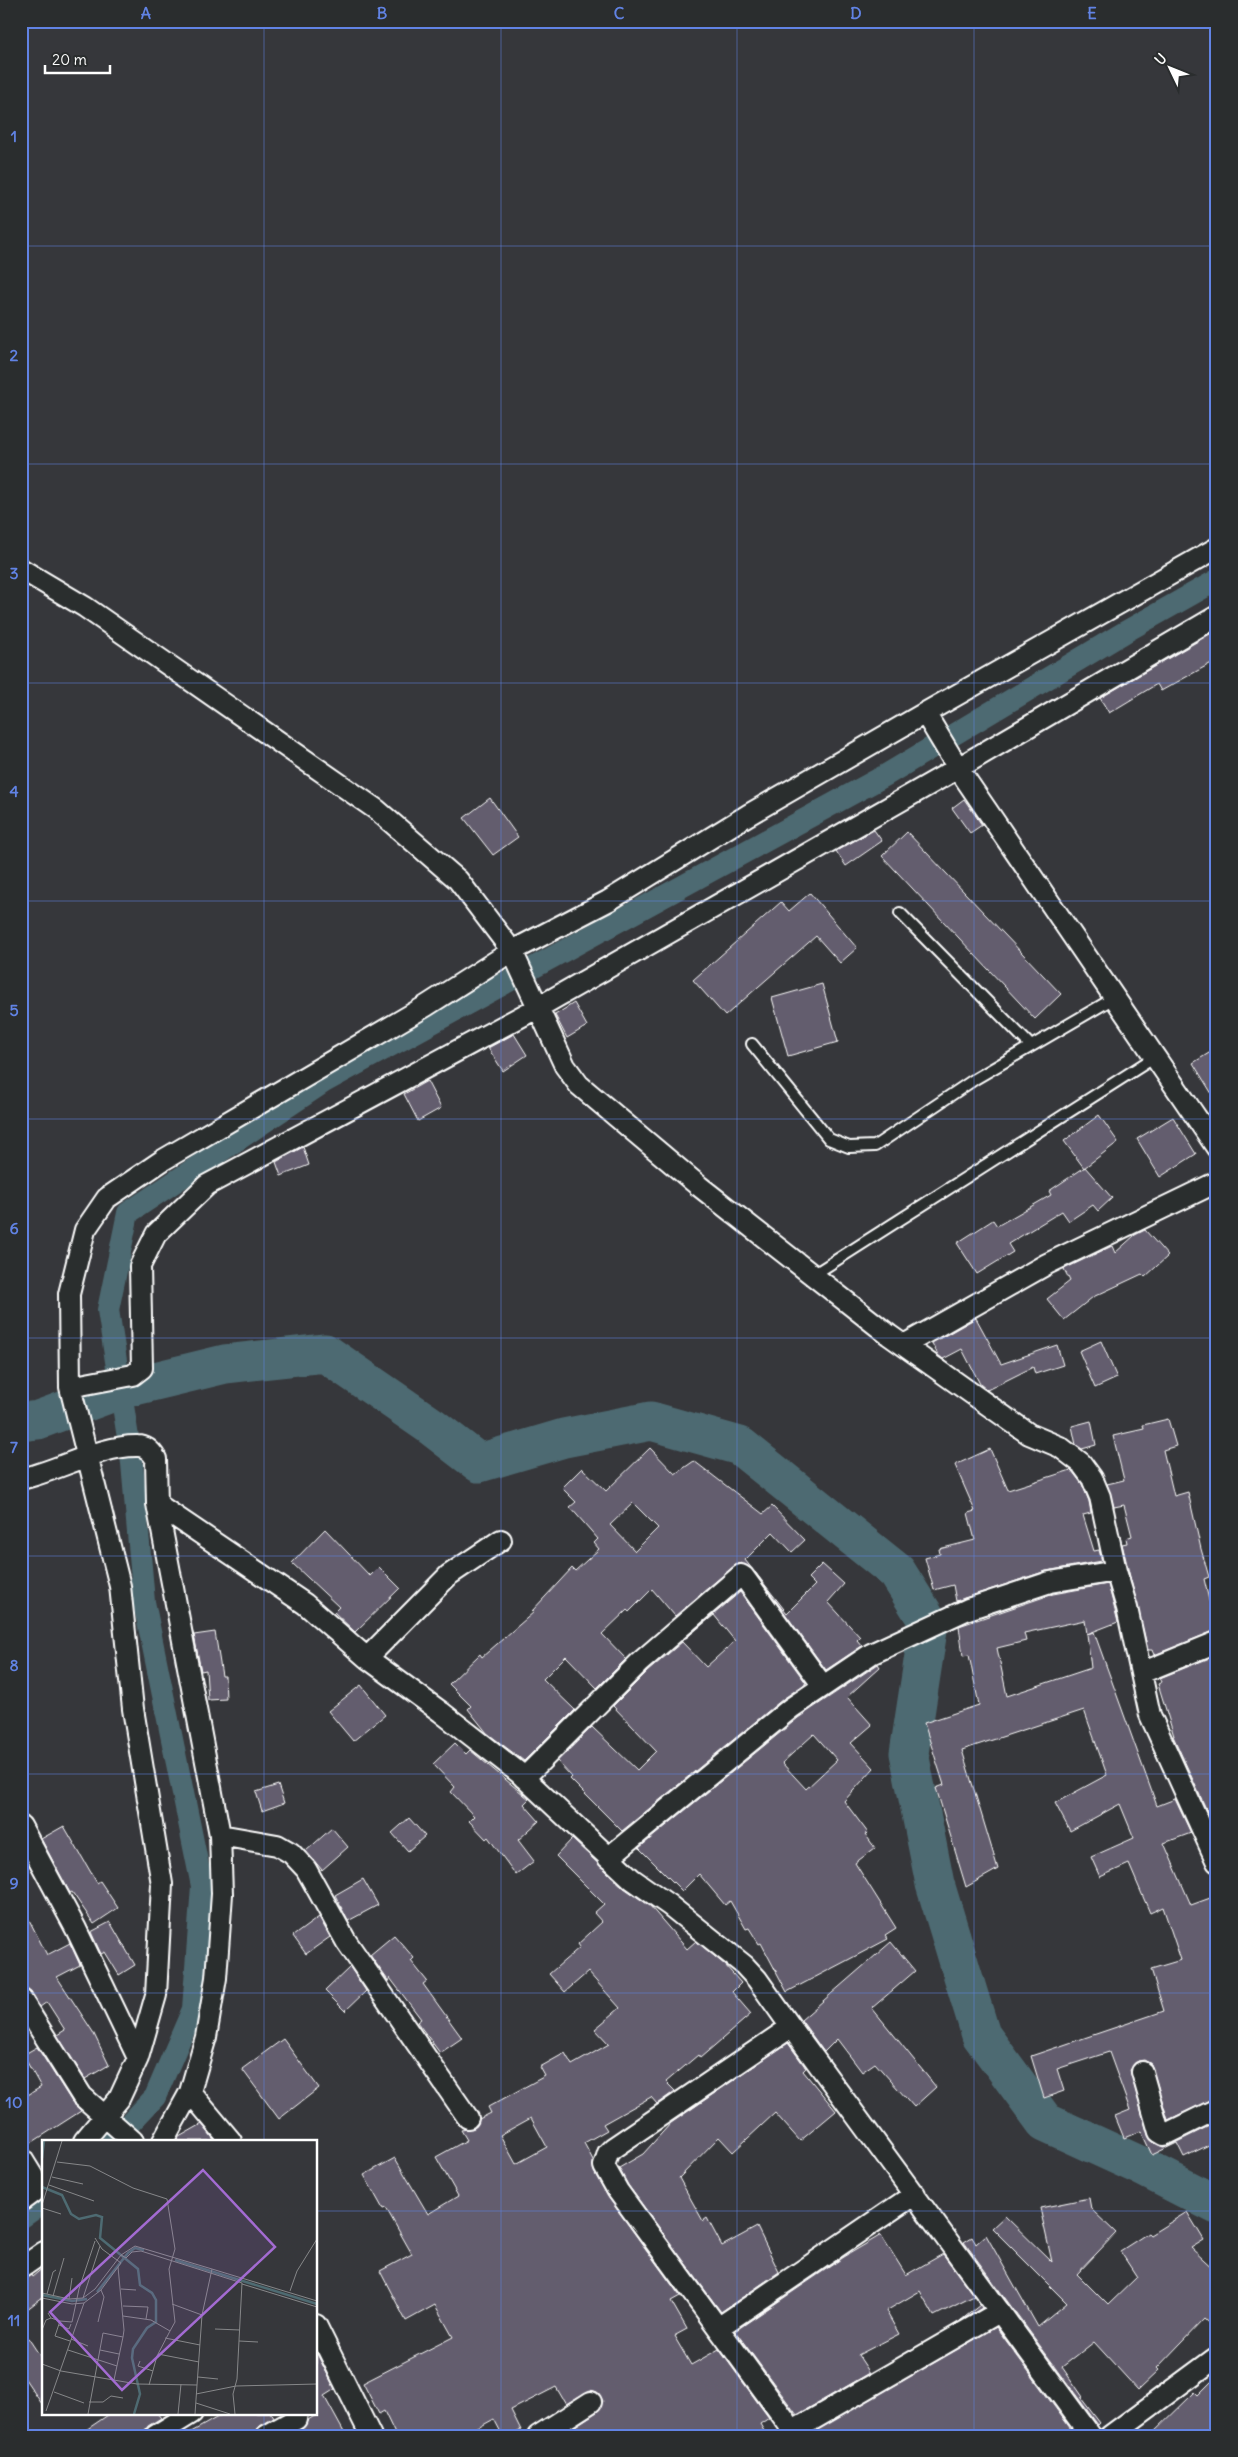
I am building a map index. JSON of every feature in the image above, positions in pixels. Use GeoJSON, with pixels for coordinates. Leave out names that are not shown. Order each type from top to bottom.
{"type":"FeatureCollection","features":[{"type":"Feature","properties":{"kind":"street"},"geometry":{"type":"LineString","coordinates":[[85,2140],[108,2120],[138,2058],[156,1995],[162,1884],[133,1709],[120,1586],[88,1450],[71,1392],[69,1294],[85,1230],[107,1198],[164,1160],[608,901],[748,815],[927,716],[1217,548]]}},
{"type":"Feature","properties":{"kind":"street"},"geometry":{"type":"LineString","coordinates":[[21,569],[86,607],[377,810],[458,880],[514,956],[565,1066],[579,1085],[699,1186],[904,1345],[1029,1434],[1060,1447],[1081,1463],[1092,1478],[1100,1497],[1150,1716],[1217,1862]]}},
{"type":"Feature","properties":{"kind":"street"},"geometry":{"type":"LineString","coordinates":[[71,1392],[95,1382],[133,1375],[142,1368],[140,1266],[156,1234],[207,1185],[957,766],[1217,616]]}},
{"type":"Feature","properties":{"kind":"street"},"geometry":{"type":"LineString","coordinates":[[927,716],[957,766],[1217,1148]]}},
{"type":"Feature","properties":{"kind":"street"},"geometry":{"type":"LineString","coordinates":[[904,1345],[1048,1264],[1217,1182]]}},
{"type":"Feature","properties":{"kind":"street"},"geometry":{"type":"LineString","coordinates":[[21,1479],[43,1474],[88,1450],[139,1445],[152,1452],[156,1459],[157,1504],[220,1835],[222,1894],[216,1978],[206,2037],[190,2092],[164,2140]]}},
{"type":"Feature","properties":{"kind":"street"},"geometry":{"type":"LineString","coordinates":[[157,1504],[305,1604],[367,1658],[441,1712],[541,1791],[608,1858],[632,1879],[669,1905],[744,1965],[757,1979],[1091,2436]]}},
{"type":"Feature","properties":{"kind":"street"},"geometry":{"type":"LineString","coordinates":[[367,1658],[449,1575],[502,1540]]}},
{"type":"Feature","properties":{"kind":"street"},"geometry":{"type":"LineString","coordinates":[[608,1858],[725,1760],[791,1708],[870,1654],[944,1619],[1050,1582],[1116,1571]]}},
{"type":"Feature","properties":{"kind":"street"},"geometry":{"type":"LineString","coordinates":[[524,1778],[639,1663],[740,1575],[744,1577],[823,1686]]}},
{"type":"Feature","properties":{"kind":"street"},"geometry":{"type":"LineString","coordinates":[[1141,1673],[1217,1642]]}},
{"type":"Feature","properties":{"kind":"street"},"geometry":{"type":"LineString","coordinates":[[21,1826],[76,1929],[138,2058]]}},
{"type":"Feature","properties":{"kind":"street"},"geometry":{"type":"LineString","coordinates":[[220,1835],[277,1845],[291,1853],[306,1869],[346,1941],[468,2118]]}},
{"type":"Feature","properties":{"kind":"street"},"geometry":{"type":"LineString","coordinates":[[21,1999],[82,2096],[133,2140]]}},
{"type":"Feature","properties":{"kind":"street"},"geometry":{"type":"LineString","coordinates":[[791,2027],[613,2148],[605,2158],[604,2166],[618,2191],[793,2434],[999,2312]]}},
{"type":"Feature","properties":{"kind":"street"},"geometry":{"type":"LineString","coordinates":[[1142,2072],[1159,2132],[1164,2135],[1217,2109]]}},
{"type":"Feature","properties":{"kind":"street"},"geometry":{"type":"LineString","coordinates":[[190,2092],[230,2140]]}},
{"type":"Feature","properties":{"kind":"street"},"geometry":{"type":"LineString","coordinates":[[21,2158],[42,2186],[21,2201]]}},
{"type":"Feature","properties":{"kind":"street"},"geometry":{"type":"LineString","coordinates":[[718,2328],[915,2194]]}},
{"type":"Feature","properties":{"kind":"street"},"geometry":{"type":"LineString","coordinates":[[21,2268],[42,2253]]}},
{"type":"Feature","properties":{"kind":"street"},"geometry":{"type":"LineString","coordinates":[[318,2329],[371,2436]]}},
{"type":"Feature","properties":{"kind":"street"},"geometry":{"type":"LineString","coordinates":[[1110,2436],[1217,2357]]}},
{"type":"Feature","properties":{"kind":"street"},"geometry":{"type":"LineString","coordinates":[[538,2436],[591,2402]]}},
{"type":"Feature","properties":{"kind":"street"},"geometry":{"type":"LineString","coordinates":[[155,2436],[190,2414]]}},
{"type":"Feature","properties":{"kind":"street"},"geometry":{"type":"LineString","coordinates":[[266,2436],[296,2420],[297,2414]]}},
{"type":"Feature","properties":{"kind":"lane"},"geometry":{"type":"LineString","coordinates":[[900,914],[1030,1045]]}},
{"type":"Feature","properties":{"kind":"lane"},"geometry":{"type":"LineString","coordinates":[[752,1044],[829,1139],[850,1147],[875,1146],[932,1105],[1030,1045],[1114,998]]}},
{"type":"Feature","properties":{"kind":"lane"},"geometry":{"type":"LineString","coordinates":[[813,1275],[1155,1057]]}},
{"type":"Feature","properties":{"kind":"building"},"geometry":{"type":"Polygon","coordinates":[[[1217,630],[1217,660],[1161,691],[1157,684],[1109,713],[1100,698],[1217,630]]]}},
{"type":"Feature","properties":{"kind":"building"},"geometry":{"type":"Polygon","coordinates":[[[490,798],[518,837],[493,855],[464,818],[490,798]]]}},
{"type":"Feature","properties":{"kind":"building"},"geometry":{"type":"Polygon","coordinates":[[[964,799],[982,825],[970,833],[952,808],[964,799]]]}},
{"type":"Feature","properties":{"kind":"building"},"geometry":{"type":"Polygon","coordinates":[[[874,830],[882,841],[846,866],[836,851],[874,830]]]}},
{"type":"Feature","properties":{"kind":"building"},"geometry":{"type":"Polygon","coordinates":[[[907,832],[1061,994],[1035,1019],[882,856],[907,832]]]}},
{"type":"Feature","properties":{"kind":"building"},"geometry":{"type":"Polygon","coordinates":[[[810,893],[857,948],[840,963],[816,936],[725,1016],[693,980],[781,902],[789,911],[810,893]]]}},
{"type":"Feature","properties":{"kind":"building"},"geometry":{"type":"Polygon","coordinates":[[[822,984],[838,1042],[788,1056],[772,998],[822,984]]]}},
{"type":"Feature","properties":{"kind":"building"},"geometry":{"type":"Polygon","coordinates":[[[574,1003],[587,1026],[567,1038],[555,1015],[574,1003]]]}},
{"type":"Feature","properties":{"kind":"building"},"geometry":{"type":"Polygon","coordinates":[[[514,1034],[527,1055],[503,1071],[488,1048],[514,1034]]]}},
{"type":"Feature","properties":{"kind":"building"},"geometry":{"type":"Polygon","coordinates":[[[1217,1048],[1217,1102],[1193,1063],[1217,1048]]]}},
{"type":"Feature","properties":{"kind":"building"},"geometry":{"type":"Polygon","coordinates":[[[427,1081],[441,1108],[418,1121],[404,1094],[427,1081]]]}},
{"type":"Feature","properties":{"kind":"building"},"geometry":{"type":"Polygon","coordinates":[[[1099,1115],[1118,1142],[1084,1168],[1064,1141],[1099,1115]]]}},
{"type":"Feature","properties":{"kind":"building"},"geometry":{"type":"Polygon","coordinates":[[[1173,1117],[1196,1154],[1160,1177],[1137,1139],[1173,1117]]]}},
{"type":"Feature","properties":{"kind":"building"},"geometry":{"type":"Polygon","coordinates":[[[303,1147],[309,1165],[281,1176],[276,1162],[303,1147]]]}},
{"type":"Feature","properties":{"kind":"building"},"geometry":{"type":"Polygon","coordinates":[[[1085,1167],[1112,1198],[1098,1211],[1093,1205],[1069,1221],[1062,1211],[1008,1244],[1013,1252],[977,1274],[957,1243],[993,1220],[997,1226],[1051,1195],[1049,1191],[1085,1167]]]}},
{"type":"Feature","properties":{"kind":"building"},"geometry":{"type":"Polygon","coordinates":[[[1145,1230],[1168,1256],[1145,1277],[1142,1274],[1093,1297],[1064,1320],[1047,1299],[1070,1281],[1064,1269],[1112,1246],[1115,1253],[1135,1235],[1145,1230]]]}},
{"type":"Feature","properties":{"kind":"building"},"geometry":{"type":"Polygon","coordinates":[[[976,1318],[1001,1364],[1057,1345],[1063,1365],[1035,1374],[1033,1367],[987,1390],[980,1384],[962,1349],[943,1359],[938,1355],[932,1343],[976,1318]]]}},
{"type":"Feature","properties":{"kind":"building"},"geometry":{"type":"Polygon","coordinates":[[[1101,1341],[1117,1378],[1095,1388],[1079,1351],[1101,1341]]]}},
{"type":"Feature","properties":{"kind":"building"},"geometry":{"type":"Polygon","coordinates":[[[1168,1419],[1176,1446],[1163,1450],[1174,1496],[1188,1492],[1209,1577],[1204,1579],[1216,1630],[1154,1655],[1152,1650],[1148,1650],[1122,1544],[1127,1543],[1126,1538],[1132,1536],[1124,1505],[1114,1507],[1107,1484],[1124,1480],[1113,1436],[1144,1429],[1143,1425],[1168,1419]]]}},
{"type":"Feature","properties":{"kind":"building"},"geometry":{"type":"Polygon","coordinates":[[[1091,1421],[1096,1445],[1082,1449],[1076,1445],[1072,1426],[1091,1421]]]}},
{"type":"Feature","properties":{"kind":"building"},"geometry":{"type":"Polygon","coordinates":[[[650,1448],[675,1474],[694,1461],[763,1514],[772,1506],[805,1540],[792,1552],[773,1532],[745,1560],[753,1570],[741,1563],[734,1566],[675,1616],[652,1589],[629,1612],[627,1610],[602,1634],[626,1659],[597,1688],[566,1656],[543,1679],[575,1710],[524,1761],[487,1733],[468,1709],[471,1706],[449,1684],[480,1654],[482,1657],[534,1612],[532,1611],[572,1568],[575,1571],[599,1549],[594,1543],[598,1539],[570,1507],[576,1502],[562,1488],[582,1468],[606,1491],[650,1448]],[[633,1503],[610,1525],[635,1551],[658,1528],[633,1503]]]}},
{"type":"Feature","properties":{"kind":"building"},"geometry":{"type":"Polygon","coordinates":[[[990,1449],[1008,1490],[1072,1471],[1082,1484],[1089,1501],[1091,1513],[1083,1515],[1094,1551],[1099,1550],[1102,1561],[1046,1571],[956,1601],[953,1585],[934,1590],[925,1558],[940,1554],[939,1549],[975,1540],[968,1513],[975,1511],[955,1465],[990,1449]]]}},
{"type":"Feature","properties":{"kind":"building"},"geometry":{"type":"Polygon","coordinates":[[[325,1529],[370,1576],[379,1567],[400,1588],[355,1632],[334,1612],[339,1607],[292,1563],[325,1529]]]}},
{"type":"Feature","properties":{"kind":"building"},"geometry":{"type":"Polygon","coordinates":[[[822,1564],[844,1584],[828,1602],[860,1637],[857,1640],[862,1646],[826,1670],[755,1572],[787,1613],[815,1585],[808,1578],[822,1564]]]}},
{"type":"Feature","properties":{"kind":"building"},"geometry":{"type":"Polygon","coordinates":[[[1108,1584],[1118,1622],[1087,1634],[1094,1632],[1157,1806],[1175,1799],[1191,1833],[1164,1843],[1191,1905],[1213,1897],[1217,1910],[1217,2097],[1168,2120],[1151,2064],[1144,2060],[1138,2061],[1130,2070],[1148,2135],[1153,2142],[1163,2147],[1169,2146],[1217,2122],[1217,2141],[1184,2157],[1177,2143],[1152,2155],[1141,2131],[1124,2138],[1115,2116],[1130,2110],[1109,2052],[1057,2069],[1064,2091],[1044,2098],[1031,2056],[1164,2011],[1151,1969],[1181,1960],[1163,1907],[1150,1913],[1129,1864],[1100,1877],[1091,1857],[1134,1838],[1120,1804],[1070,1831],[1055,1803],[1107,1775],[1084,1710],[962,1750],[998,1869],[966,1887],[936,1788],[944,1785],[924,1723],[979,1705],[969,1655],[963,1656],[959,1626],[1053,1594],[1108,1584]],[[1085,1620],[1024,1633],[1026,1641],[997,1648],[1007,1696],[1091,1668],[1085,1620]]]}},
{"type":"Feature","properties":{"kind":"building"},"geometry":{"type":"Polygon","coordinates":[[[740,1592],[806,1683],[783,1699],[622,1831],[570,1779],[572,1777],[557,1761],[592,1727],[637,1770],[656,1751],[613,1706],[647,1672],[682,1642],[706,1667],[735,1641],[714,1615],[686,1638],[740,1592]]]}},
{"type":"Feature","properties":{"kind":"building"},"geometry":{"type":"Polygon","coordinates":[[[215,1632],[222,1676],[225,1676],[226,1699],[208,1700],[206,1670],[201,1671],[194,1635],[215,1632]]]}},
{"type":"Feature","properties":{"kind":"building"},"geometry":{"type":"Polygon","coordinates":[[[1217,1655],[1217,1822],[1213,1824],[1173,1736],[1158,1684],[1162,1682],[1160,1678],[1217,1655]]]}},
{"type":"Feature","properties":{"kind":"building"},"geometry":{"type":"Polygon","coordinates":[[[878,1664],[880,1667],[847,1697],[872,1725],[851,1743],[874,1768],[844,1801],[868,1833],[865,1834],[875,1848],[855,1863],[896,1928],[885,1935],[888,1939],[787,1992],[761,1943],[759,1944],[749,1928],[746,1929],[730,1901],[725,1905],[699,1874],[682,1891],[639,1848],[798,1718],[878,1664]],[[814,1734],[782,1763],[806,1789],[837,1760],[814,1734]]]}},
{"type":"Feature","properties":{"kind":"building"},"geometry":{"type":"Polygon","coordinates":[[[361,1685],[385,1715],[353,1741],[328,1711],[361,1685]]]}},
{"type":"Feature","properties":{"kind":"building"},"geometry":{"type":"Polygon","coordinates":[[[455,1743],[466,1754],[470,1750],[529,1799],[524,1804],[539,1821],[518,1840],[534,1861],[516,1875],[488,1837],[486,1839],[469,1821],[474,1816],[451,1792],[455,1787],[433,1764],[455,1743]]]}},
{"type":"Feature","properties":{"kind":"building"},"geometry":{"type":"Polygon","coordinates":[[[278,1785],[284,1803],[262,1811],[256,1792],[278,1785]]]}},
{"type":"Feature","properties":{"kind":"building"},"geometry":{"type":"Polygon","coordinates":[[[409,1818],[425,1836],[408,1851],[392,1833],[409,1818]]]}},
{"type":"Feature","properties":{"kind":"building"},"geometry":{"type":"Polygon","coordinates":[[[64,1826],[97,1883],[100,1881],[118,1908],[94,1924],[72,1892],[70,1893],[41,1839],[64,1826]]]}},
{"type":"Feature","properties":{"kind":"building"},"geometry":{"type":"Polygon","coordinates":[[[332,1828],[348,1847],[322,1870],[306,1851],[332,1828]]]}},
{"type":"Feature","properties":{"kind":"building"},"geometry":{"type":"Polygon","coordinates":[[[572,1839],[624,1888],[650,1906],[687,1949],[696,1941],[725,1965],[741,1983],[732,1992],[751,2014],[700,2058],[698,2055],[666,2082],[675,2091],[657,2104],[651,2097],[603,2124],[607,2130],[584,2143],[593,2160],[594,2172],[608,2197],[680,2296],[671,2301],[687,2329],[674,2336],[691,2365],[719,2349],[769,2418],[760,2424],[767,2436],[560,2436],[597,2412],[603,2401],[597,2392],[590,2390],[566,2404],[556,2387],[511,2410],[521,2430],[511,2436],[503,2436],[494,2419],[463,2436],[396,2436],[384,2411],[379,2414],[363,2383],[453,2337],[435,2305],[406,2321],[380,2271],[412,2254],[386,2208],[383,2209],[364,2175],[395,2158],[428,2214],[458,2196],[436,2157],[467,2140],[461,2130],[474,2128],[479,2119],[491,2113],[488,2107],[545,2076],[540,2067],[565,2053],[572,2065],[609,2044],[595,2029],[620,2008],[588,1972],[565,1992],[549,1974],[580,1947],[578,1944],[602,1922],[594,1913],[604,1904],[556,1856],[572,1839]],[[531,2118],[500,2135],[516,2164],[547,2147],[531,2118]]]}},
{"type":"Feature","properties":{"kind":"building"},"geometry":{"type":"Polygon","coordinates":[[[363,1879],[378,1905],[348,1921],[335,1895],[363,1879]]]}},
{"type":"Feature","properties":{"kind":"building"},"geometry":{"type":"Polygon","coordinates":[[[21,1904],[47,1955],[70,1943],[80,1965],[57,1977],[93,2032],[109,2065],[85,2079],[57,2035],[65,2030],[47,2002],[40,2007],[31,1992],[21,1987],[21,1904]]]}},
{"type":"Feature","properties":{"kind":"building"},"geometry":{"type":"Polygon","coordinates":[[[319,1917],[330,1937],[306,1954],[293,1936],[319,1917]]]}},
{"type":"Feature","properties":{"kind":"building"},"geometry":{"type":"Polygon","coordinates":[[[110,1922],[135,1965],[119,1975],[105,1952],[101,1954],[91,1932],[110,1922]]]}},
{"type":"Feature","properties":{"kind":"building"},"geometry":{"type":"Polygon","coordinates":[[[394,1935],[414,1958],[411,1961],[427,1981],[423,1984],[462,2038],[440,2053],[417,2022],[421,2019],[390,1978],[388,1981],[370,1955],[394,1935]]]}},
{"type":"Feature","properties":{"kind":"building"},"geometry":{"type":"Polygon","coordinates":[[[891,1942],[915,1971],[872,2008],[936,2087],[914,2107],[875,2063],[862,2072],[837,2039],[824,2052],[801,2020],[891,1942]]]}},
{"type":"Feature","properties":{"kind":"building"},"geometry":{"type":"Polygon","coordinates":[[[350,1967],[366,1991],[345,2011],[325,1991],[350,1967]]]}},
{"type":"Feature","properties":{"kind":"building"},"geometry":{"type":"Polygon","coordinates":[[[283,2039],[319,2088],[279,2119],[242,2069],[283,2039]]]}},
{"type":"Feature","properties":{"kind":"building"},"geometry":{"type":"Polygon","coordinates":[[[788,2043],[806,2068],[803,2071],[836,2111],[800,2141],[775,2113],[733,2152],[719,2137],[679,2178],[703,2221],[707,2218],[722,2246],[757,2227],[779,2272],[721,2312],[628,2185],[619,2168],[643,2154],[671,2123],[788,2043]]]}},
{"type":"Feature","properties":{"kind":"building"},"geometry":{"type":"Polygon","coordinates":[[[37,2047],[72,2102],[81,2111],[28,2145],[21,2134],[21,2099],[41,2087],[23,2055],[37,2047]]]}},
{"type":"Feature","properties":{"kind":"building"},"geometry":{"type":"Polygon","coordinates":[[[202,2124],[214,2140],[178,2140],[179,2137],[202,2124]]]}},
{"type":"Feature","properties":{"kind":"building"},"geometry":{"type":"Polygon","coordinates":[[[1089,2198],[1091,2209],[1116,2233],[1077,2274],[1108,2305],[1137,2277],[1120,2251],[1187,2212],[1204,2240],[1191,2248],[1217,2272],[1217,2331],[1204,2319],[1157,2368],[1159,2370],[1138,2390],[1094,2342],[1062,2367],[1083,2397],[1081,2398],[1100,2423],[1098,2425],[964,2242],[972,2237],[976,2244],[986,2235],[1038,2327],[1067,2303],[992,2228],[1005,2216],[1052,2262],[1040,2208],[1089,2198]]]}},
{"type":"Feature","properties":{"kind":"building"},"geometry":{"type":"Polygon","coordinates":[[[881,2235],[906,2275],[943,2254],[974,2296],[934,2316],[920,2291],[886,2311],[899,2334],[858,2355],[870,2373],[797,2415],[735,2331],[844,2257],[881,2235]]]}},
{"type":"Feature","properties":{"kind":"building"},"geometry":{"type":"Polygon","coordinates":[[[42,2269],[42,2298],[21,2314],[21,2280],[31,2275],[32,2277],[42,2269]]]}},
{"type":"Feature","properties":{"kind":"building"},"geometry":{"type":"Polygon","coordinates":[[[980,2305],[982,2308],[960,2321],[980,2305]]]}},
{"type":"Feature","properties":{"kind":"building"},"geometry":{"type":"Polygon","coordinates":[[[21,2327],[42,2359],[42,2404],[21,2373],[21,2327]]]}},
{"type":"Feature","properties":{"kind":"building"},"geometry":{"type":"Polygon","coordinates":[[[996,2327],[1076,2436],[815,2436],[812,2433],[996,2327]]]}},
{"type":"Feature","properties":{"kind":"building"},"geometry":{"type":"Polygon","coordinates":[[[318,2356],[335,2389],[324,2396],[346,2436],[291,2436],[302,2429],[308,2420],[318,2414],[318,2356]]]}},
{"type":"Feature","properties":{"kind":"building"},"geometry":{"type":"Polygon","coordinates":[[[1217,2376],[1217,2436],[1150,2436],[1195,2392],[1198,2395],[1217,2376]]]}},
{"type":"Feature","properties":{"kind":"building"},"geometry":{"type":"Polygon","coordinates":[[[110,2414],[158,2414],[161,2418],[148,2426],[143,2436],[77,2436],[110,2414]]]}},
{"type":"Feature","properties":{"kind":"building"},"geometry":{"type":"Polygon","coordinates":[[[223,2414],[272,2414],[274,2418],[260,2426],[254,2436],[184,2436],[223,2414]]]}},
{"type":"Feature","properties":{"kind":"waterway"},"geometry":{"type":"LineString","coordinates":[[114,2140],[155,2097],[193,2009],[202,1886],[144,1602],[132,1463],[108,1310],[128,1213],[324,1082],[886,775],[1125,632],[1217,580]]}},
{"type":"Feature","properties":{"kind":"waterway"},"geometry":{"type":"LineString","coordinates":[[21,1422],[38,1420],[122,1389],[225,1364],[325,1353],[431,1426],[479,1463],[564,1438],[651,1421],[740,1446],[897,1572],[929,1623],[909,1753],[935,1884],[981,2035],[1045,2122],[1139,2165],[1217,2205]]}},
{"type":"Feature","properties":{"kind":"waterway"},"geometry":{"type":"LineString","coordinates":[[21,2218],[42,2203]]}}]}
